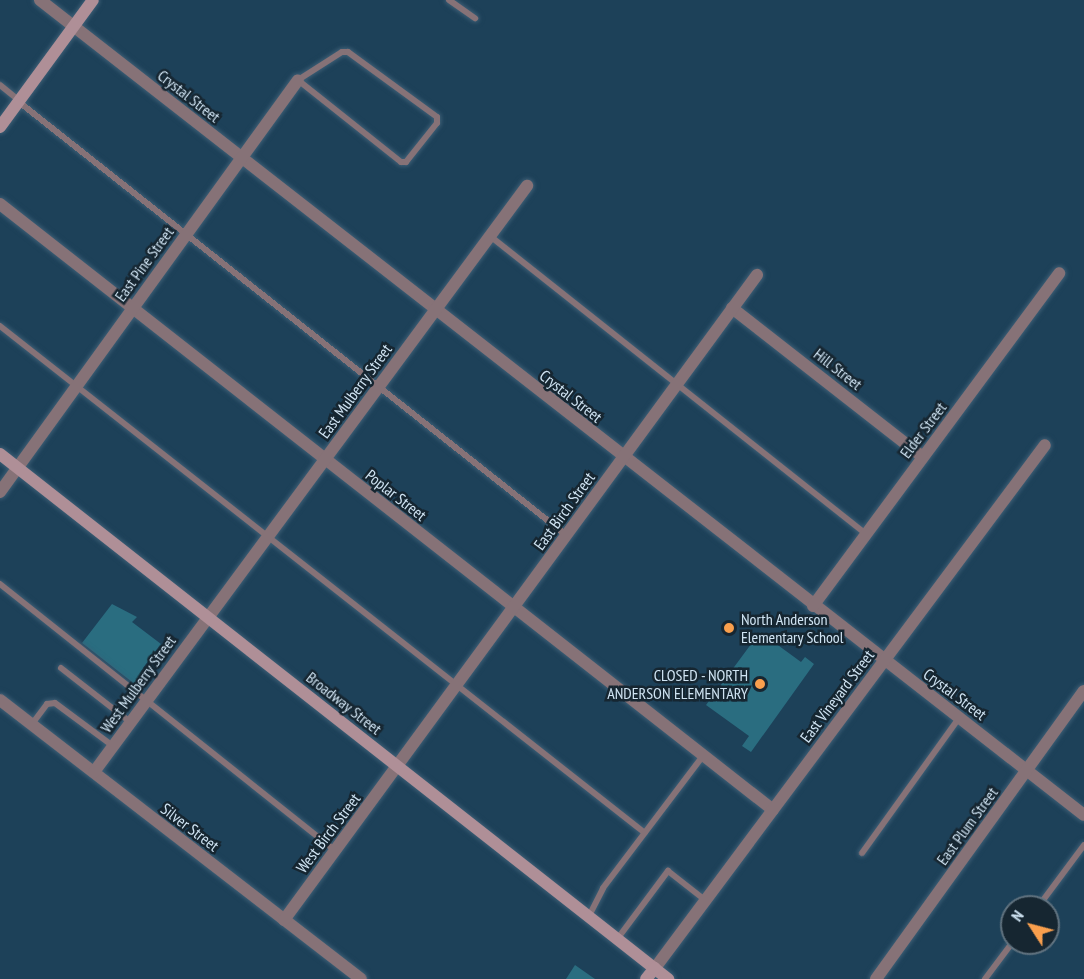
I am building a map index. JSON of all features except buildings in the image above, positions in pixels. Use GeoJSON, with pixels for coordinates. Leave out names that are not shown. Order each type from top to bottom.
{"type":"FeatureCollection","features":[{"type":"Feature","properties":{"kind":"main road"},"geometry":{"type":"LineString","coordinates":[[0,128],[93,0]]}},
{"type":"Feature","properties":{"kind":"main road","name":"Broadway Street"},"geometry":{"type":"LineString","coordinates":[[0,454],[668,979]]}},
{"type":"Feature","properties":{"kind":"main road"},"geometry":{"type":"LineString","coordinates":[[646,979],[655,968]]}},
{"type":"Feature","properties":{"kind":"street","name":"Crystal Street"},"geometry":{"type":"LineString","coordinates":[[40,0],[813,606],[1084,815]]}},
{"type":"Feature","properties":{"kind":"street","name":"East Pine Street"},"geometry":{"type":"LineString","coordinates":[[0,492],[298,80]]}},
{"type":"Feature","properties":{"kind":"street","name":"East Mulberry Street"},"geometry":{"type":"LineString","coordinates":[[209,616],[527,186]]}},
{"type":"Feature","properties":{"kind":"street","name":"Poplar Street"},"geometry":{"type":"LineString","coordinates":[[0,204],[773,810]]}},
{"type":"Feature","properties":{"kind":"street","name":"Elder Street"},"geometry":{"type":"LineString","coordinates":[[813,606],[1059,273]]}},
{"type":"Feature","properties":{"kind":"street","name":"East Birch Street"},"geometry":{"type":"LineString","coordinates":[[398,767],[757,275]]}},
{"type":"Feature","properties":{"kind":"street","name":"Hill Street"},"geometry":{"type":"LineString","coordinates":[[732,308],[923,457]]}},
{"type":"Feature","properties":{"kind":"street","name":"East Vineyard Street"},"geometry":{"type":"LineString","coordinates":[[655,968],[1045,445]]}},
{"type":"Feature","properties":{"kind":"street","name":"West Mulberry Street"},"geometry":{"type":"LineString","coordinates":[[94,772],[209,616]]}},
{"type":"Feature","properties":{"kind":"street","name":"East Plum Street"},"geometry":{"type":"LineString","coordinates":[[876,979],[1084,691]]}},
{"type":"Feature","properties":{"kind":"street","name":"Silver Street"},"geometry":{"type":"LineString","coordinates":[[0,700],[361,979]]}},
{"type":"Feature","properties":{"kind":"street","name":"West Birch Street"},"geometry":{"type":"LineString","coordinates":[[284,920],[398,767]]}},
{"type":"Feature","properties":{"kind":"lane"},"geometry":{"type":"LineString","coordinates":[[449,0],[474,18]]}},
{"type":"Feature","properties":{"kind":"lane"},"geometry":{"type":"LineString","coordinates":[[348,52],[437,117],[437,123],[406,162],[401,162],[298,80],[348,52]]}},
{"type":"Feature","properties":{"kind":"lane"},"geometry":{"type":"LineString","coordinates":[[0,86],[567,535]]}},
{"type":"Feature","properties":{"kind":"lane"},"geometry":{"type":"LineString","coordinates":[[490,236],[866,534]]}},
{"type":"Feature","properties":{"kind":"lane"},"geometry":{"type":"LineString","coordinates":[[0,326],[456,687],[645,833]]}},
{"type":"Feature","properties":{"kind":"lane"},"geometry":{"type":"LineString","coordinates":[[0,584],[335,850]]}},
{"type":"Feature","properties":{"kind":"lane"},"geometry":{"type":"LineString","coordinates":[[61,668],[131,722]]}},
{"type":"Feature","properties":{"kind":"lane"},"geometry":{"type":"LineString","coordinates":[[32,724],[51,702],[113,746]]}},
{"type":"Feature","properties":{"kind":"lane"},"geometry":{"type":"LineString","coordinates":[[862,853],[959,718]]}},
{"type":"Feature","properties":{"kind":"lane"},"geometry":{"type":"LineString","coordinates":[[589,916],[603,888],[703,756]]}},
{"type":"Feature","properties":{"kind":"lane"},"geometry":{"type":"LineString","coordinates":[[1047,895],[1084,845]]}},
{"type":"Feature","properties":{"kind":"lane"},"geometry":{"type":"LineString","coordinates":[[618,938],[668,871],[706,900]]}},
{"type":"Feature","properties":{"kind":"lane"},"geometry":{"type":"LineString","coordinates":[[985,979],[1003,955]]}},
{"type":"Feature","properties":{"kind":"place","name":"North Anderson Elementary School"},"geometry":{"type":"Point","coordinates":[729,628]}},
{"type":"Feature","properties":{"kind":"place","name":"CLOSED - NORTH ANDERSON ELEMENTARY"},"geometry":{"type":"Point","coordinates":[760,684]}}]}
